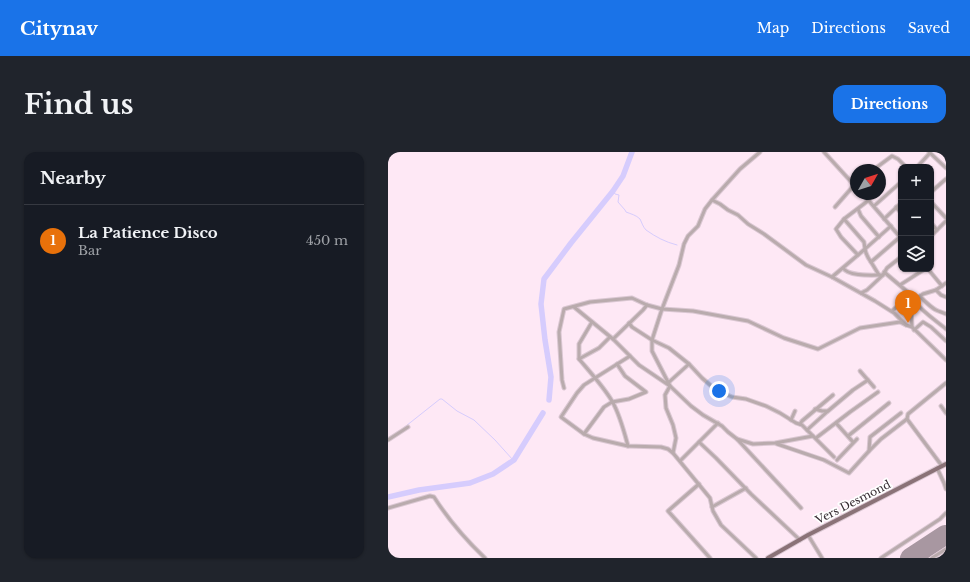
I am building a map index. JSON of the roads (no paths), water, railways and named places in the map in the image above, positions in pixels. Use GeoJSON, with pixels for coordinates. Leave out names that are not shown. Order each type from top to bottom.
{"type":"FeatureCollection","features":[{"type":"Feature","properties":{"kind":"main road","name":"Vers Desmond"},"geometry":{"type":"LineString","coordinates":[[768,558],[808,535],[944,465]]}},
{"type":"Feature","properties":{"kind":"street"},"geometry":{"type":"LineString","coordinates":[[669,385],[652,351],[652,340],[679,265],[684,244],[688,236],[698,226],[705,209],[712,200],[740,169],[760,152]]}},
{"type":"Feature","properties":{"kind":"street"},"geometry":{"type":"LineString","coordinates":[[824,152],[850,180]]}},
{"type":"Feature","properties":{"kind":"street"},"geometry":{"type":"LineString","coordinates":[[920,164],[930,152],[946,168]]}},
{"type":"Feature","properties":{"kind":"street"},"geometry":{"type":"LineString","coordinates":[[881,164],[892,156],[903,164]]}},
{"type":"Feature","properties":{"kind":"street"},"geometry":{"type":"LineString","coordinates":[[934,189],[946,179]]}},
{"type":"Feature","properties":{"kind":"street"},"geometry":{"type":"LineString","coordinates":[[874,206],[898,185]]}},
{"type":"Feature","properties":{"kind":"street"},"geometry":{"type":"LineString","coordinates":[[834,207],[850,190]]}},
{"type":"Feature","properties":{"kind":"street"},"geometry":{"type":"LineString","coordinates":[[712,200],[738,215],[748,224],[806,265],[832,277],[892,311],[906,324]]}},
{"type":"Feature","properties":{"kind":"street"},"geometry":{"type":"LineString","coordinates":[[858,255],[841,237],[836,229],[844,219],[869,200],[898,236]]}},
{"type":"Feature","properties":{"kind":"street"},"geometry":{"type":"LineString","coordinates":[[934,205],[946,219],[934,233]]}},
{"type":"Feature","properties":{"kind":"street"},"geometry":{"type":"LineString","coordinates":[[884,219],[896,207],[898,209]]}},
{"type":"Feature","properties":{"kind":"street"},"geometry":{"type":"LineString","coordinates":[[858,209],[861,216],[879,237]]}},
{"type":"Feature","properties":{"kind":"street"},"geometry":{"type":"LineString","coordinates":[[844,219],[864,242],[866,255],[882,274],[900,285],[921,309],[946,329]]}},
{"type":"Feature","properties":{"kind":"street"},"geometry":{"type":"LineString","coordinates":[[832,277],[891,226]]}},
{"type":"Feature","properties":{"kind":"street"},"geometry":{"type":"LineString","coordinates":[[934,226],[937,230]]}},
{"type":"Feature","properties":{"kind":"street"},"geometry":{"type":"LineString","coordinates":[[871,262],[898,240]]}},
{"type":"Feature","properties":{"kind":"street"},"geometry":{"type":"LineString","coordinates":[[861,293],[867,290],[898,259]]}},
{"type":"Feature","properties":{"kind":"street"},"geometry":{"type":"LineString","coordinates":[[843,268],[845,271],[863,275],[872,276],[882,274]]}},
{"type":"Feature","properties":{"kind":"street"},"geometry":{"type":"LineString","coordinates":[[900,285],[922,272]]}},
{"type":"Feature","properties":{"kind":"street"},"geometry":{"type":"LineString","coordinates":[[930,272],[942,286]]}},
{"type":"Feature","properties":{"kind":"street"},"geometry":{"type":"LineString","coordinates":[[913,328],[911,307],[914,301],[920,296],[936,290],[946,284]]}},
{"type":"Feature","properties":{"kind":"street"},"geometry":{"type":"LineString","coordinates":[[936,290],[941,295],[946,297]]}},
{"type":"Feature","properties":{"kind":"street"},"geometry":{"type":"LineString","coordinates":[[920,296],[937,310],[946,314]]}},
{"type":"Feature","properties":{"kind":"street"},"geometry":{"type":"LineString","coordinates":[[564,388],[562,380],[559,332],[564,309],[590,302],[632,298],[662,309],[693,311],[748,321],[784,338],[818,349],[860,328],[900,322],[913,328],[946,360]]}},
{"type":"Feature","properties":{"kind":"street"},"geometry":{"type":"LineString","coordinates":[[892,311],[898,305],[914,301]]}},
{"type":"Feature","properties":{"kind":"street"},"geometry":{"type":"LineString","coordinates":[[579,359],[599,348],[612,338],[644,310],[647,304]]}},
{"type":"Feature","properties":{"kind":"street"},"geometry":{"type":"LineString","coordinates":[[574,307],[612,338],[639,365],[669,385],[691,406],[703,415],[718,423],[737,439],[801,508]]}},
{"type":"Feature","properties":{"kind":"street"},"geometry":{"type":"LineString","coordinates":[[592,322],[579,344],[579,359],[612,402],[622,424],[628,446]]}},
{"type":"Feature","properties":{"kind":"street"},"geometry":{"type":"LineString","coordinates":[[913,328],[923,322],[931,327],[946,341]]}},
{"type":"Feature","properties":{"kind":"street"},"geometry":{"type":"LineString","coordinates":[[931,327],[937,322]]}},
{"type":"Feature","properties":{"kind":"street"},"geometry":{"type":"LineString","coordinates":[[629,323],[632,327],[652,340],[669,348],[689,364],[716,390],[732,397],[766,406],[802,425],[834,457]]}},
{"type":"Feature","properties":{"kind":"street"},"geometry":{"type":"LineString","coordinates":[[630,356],[584,385],[561,417],[584,434],[593,438],[628,446],[661,447],[668,449],[710,498],[712,511],[720,525],[756,558]]}},
{"type":"Feature","properties":{"kind":"street"},"geometry":{"type":"LineString","coordinates":[[584,434],[604,407],[612,402],[629,399],[646,392],[626,376],[617,364]]}},
{"type":"Feature","properties":{"kind":"street"},"geometry":{"type":"LineString","coordinates":[[673,453],[676,438],[673,425],[666,408],[665,395],[669,385],[689,364]]}},
{"type":"Feature","properties":{"kind":"street"},"geometry":{"type":"LineString","coordinates":[[860,371],[874,387]]}},
{"type":"Feature","properties":{"kind":"street"},"geometry":{"type":"LineString","coordinates":[[807,430],[853,390],[868,380]]}},
{"type":"Feature","properties":{"kind":"street"},"geometry":{"type":"LineString","coordinates":[[775,443],[824,460],[849,473],[881,439],[907,418],[908,414],[946,383]]}},
{"type":"Feature","properties":{"kind":"street"},"geometry":{"type":"LineString","coordinates":[[737,439],[753,444],[775,443],[815,437],[878,392]]}},
{"type":"Feature","properties":{"kind":"street"},"geometry":{"type":"LineString","coordinates":[[800,424],[815,409],[833,395]]}},
{"type":"Feature","properties":{"kind":"street"},"geometry":{"type":"LineString","coordinates":[[848,436],[889,403]]}},
{"type":"Feature","properties":{"kind":"street"},"geometry":{"type":"LineString","coordinates":[[941,406],[946,413]]}},
{"type":"Feature","properties":{"kind":"street"},"geometry":{"type":"LineString","coordinates":[[815,409],[828,411]]}},
{"type":"Feature","properties":{"kind":"street"},"geometry":{"type":"LineString","coordinates":[[791,420],[795,411]]}},
{"type":"Feature","properties":{"kind":"street"},"geometry":{"type":"LineString","coordinates":[[869,451],[870,437],[901,413]]}},
{"type":"Feature","properties":{"kind":"street"},"geometry":{"type":"LineString","coordinates":[[907,418],[944,465]]}},
{"type":"Feature","properties":{"kind":"street"},"geometry":{"type":"LineString","coordinates":[[679,461],[718,423]]}},
{"type":"Feature","properties":{"kind":"street"},"geometry":{"type":"LineString","coordinates":[[836,423],[853,442]]}},
{"type":"Feature","properties":{"kind":"street"},"geometry":{"type":"LineString","coordinates":[[388,440],[408,427]]}},
{"type":"Feature","properties":{"kind":"street"},"geometry":{"type":"LineString","coordinates":[[837,460],[856,439]]}},
{"type":"Feature","properties":{"kind":"street"},"geometry":{"type":"LineString","coordinates":[[699,442],[800,540]]}},
{"type":"Feature","properties":{"kind":"street"},"geometry":{"type":"LineString","coordinates":[[937,468],[946,490]]}},
{"type":"Feature","properties":{"kind":"street"},"geometry":{"type":"LineString","coordinates":[[699,484],[668,511],[710,558]]}},
{"type":"Feature","properties":{"kind":"street"},"geometry":{"type":"LineString","coordinates":[[712,507],[746,488]]}},
{"type":"Feature","properties":{"kind":"street"},"geometry":{"type":"LineString","coordinates":[[388,508],[430,496],[434,497],[442,510],[475,549],[485,558]]}},
{"type":"Feature","properties":{"kind":"street"},"geometry":{"type":"LineString","coordinates":[[881,558],[940,519],[946,513]]}},
{"type":"Feature","properties":{"kind":"street"},"geometry":{"type":"LineString","coordinates":[[808,535],[822,558]]}},
{"type":"Feature","properties":{"kind":"street"},"geometry":{"type":"LineString","coordinates":[[932,558],[946,549]]}},
{"type":"Feature","properties":{"kind":"waterway"},"geometry":{"type":"LineString","coordinates":[[549,400],[551,377],[541,304],[544,279],[613,191],[623,176],[632,152]]}},
{"type":"Feature","properties":{"kind":"waterway"},"geometry":{"type":"LineString","coordinates":[[613,191],[615,194],[619,195],[618,202],[626,212],[640,219],[646,230],[661,239],[677,245]]}},
{"type":"Feature","properties":{"kind":"waterway"},"geometry":{"type":"LineString","coordinates":[[402,429],[442,399],[457,411],[474,420],[513,460]]}},
{"type":"Feature","properties":{"kind":"waterway"},"geometry":{"type":"LineString","coordinates":[[388,497],[419,490],[470,483],[493,474],[514,460],[543,413]]}},
{"type":"Feature","properties":{"kind":"place","name":"La Patience Disco"},"geometry":{"type":"Point","coordinates":[908,323]}}]}
